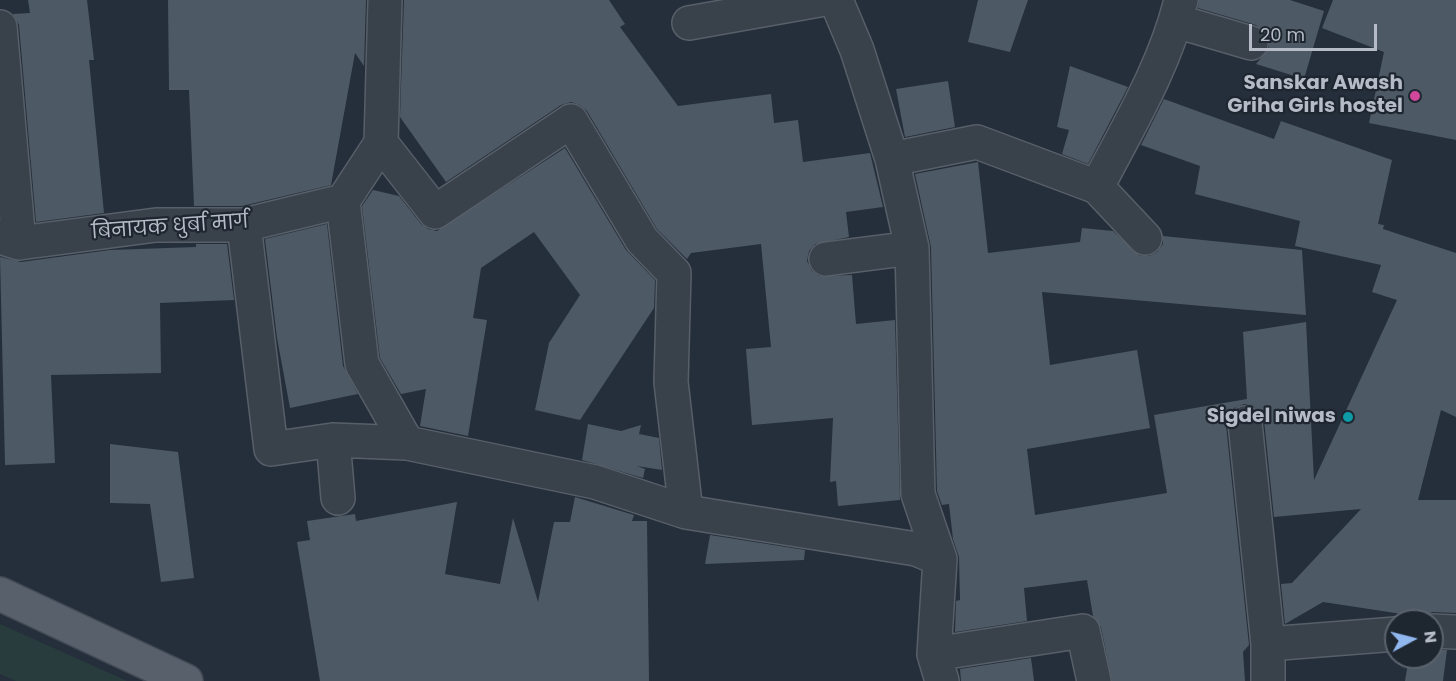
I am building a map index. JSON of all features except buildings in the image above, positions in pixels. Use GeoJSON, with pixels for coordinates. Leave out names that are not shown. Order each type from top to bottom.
{"type":"FeatureCollection","features":[{"type":"Feature","properties":{"kind":"main road"},"geometry":{"type":"LineString","coordinates":[[0,594],[186,681]]}},
{"type":"Feature","properties":{"kind":"street"},"geometry":{"type":"LineString","coordinates":[[385,0],[381,143],[343,201],[362,364],[407,443]]}},
{"type":"Feature","properties":{"kind":"street"},"geometry":{"type":"LineString","coordinates":[[688,23],[819,0]]}},
{"type":"Feature","properties":{"kind":"street"},"geometry":{"type":"LineString","coordinates":[[836,0],[857,50],[892,159],[912,248],[918,494],[940,559],[938,667],[1083,631],[1094,681]]}},
{"type":"Feature","properties":{"kind":"street"},"geometry":{"type":"LineString","coordinates":[[1096,187],[1142,100],[1179,11],[1251,43]]}},
{"type":"Feature","properties":{"kind":"street"},"geometry":{"type":"LineString","coordinates":[[0,27],[10,240]]}},
{"type":"Feature","properties":{"kind":"street"},"geometry":{"type":"LineString","coordinates":[[381,143],[435,212],[571,121],[642,240],[674,273],[671,382],[686,512]]}},
{"type":"Feature","properties":{"kind":"street"},"geometry":{"type":"LineString","coordinates":[[892,159],[977,141],[1096,187],[1145,238]]}},
{"type":"Feature","properties":{"kind":"street","name":"बिनायक धुर्बा मार्ग"},"geometry":{"type":"LineString","coordinates":[[10,240],[156,225],[244,225],[343,201]]}},
{"type":"Feature","properties":{"kind":"street"},"geometry":{"type":"LineString","coordinates":[[244,225],[271,449],[333,440],[407,443],[595,482],[686,512],[916,549],[940,559]]}},
{"type":"Feature","properties":{"kind":"street"},"geometry":{"type":"LineString","coordinates":[[826,259],[912,248]]}},
{"type":"Feature","properties":{"kind":"street"},"geometry":{"type":"LineString","coordinates":[[1245,423],[1268,645],[1268,681]]}},
{"type":"Feature","properties":{"kind":"street"},"geometry":{"type":"LineString","coordinates":[[333,440],[338,498]]}},
{"type":"Feature","properties":{"kind":"street"},"geometry":{"type":"LineString","coordinates":[[1268,645],[1384,635]]}},
{"type":"Feature","properties":{"kind":"green space"},"geometry":{"type":"Polygon","coordinates":[[[0,624],[127,681],[16,681],[0,674],[0,624]]]}},
{"type":"Feature","properties":{"kind":"place","name":"Sanskar Awash Griha Girls hostel"},"geometry":{"type":"Point","coordinates":[1415,96]}},
{"type":"Feature","properties":{"kind":"place","name":"Sigdel niwas"},"geometry":{"type":"Point","coordinates":[1348,417]}}]}
